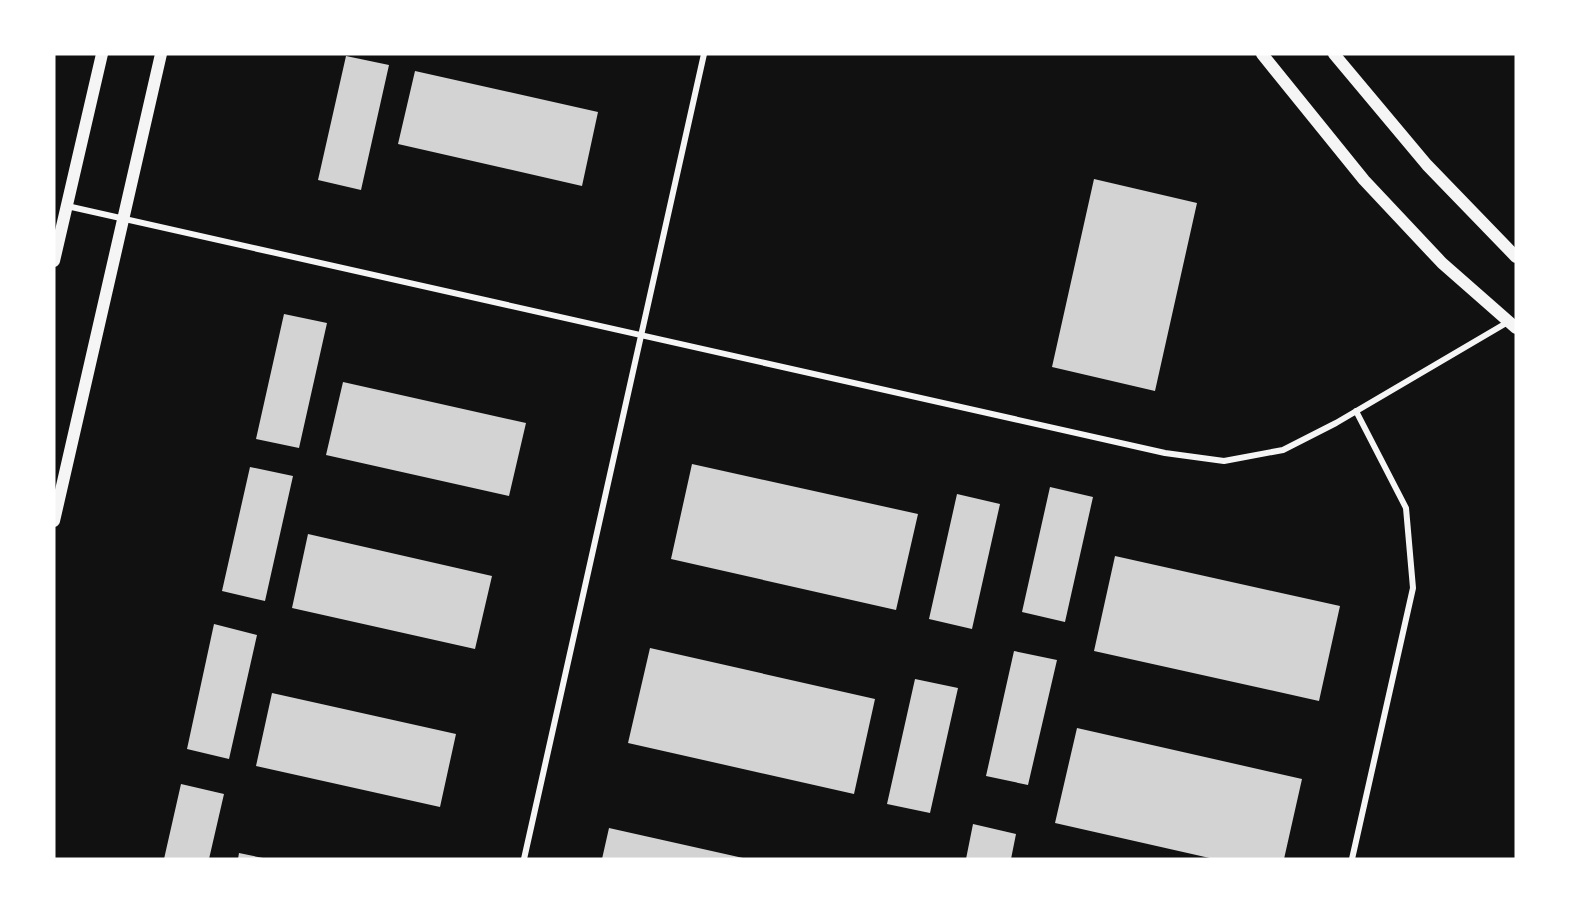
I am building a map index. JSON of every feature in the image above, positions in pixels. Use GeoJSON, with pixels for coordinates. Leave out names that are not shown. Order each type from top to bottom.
{"type":"FeatureCollection","features":[{"type":"Feature","properties":{"kind":"main road"},"geometry":{"type":"LineString","coordinates":[[54,261],[102,54]]}},
{"type":"Feature","properties":{"kind":"main road"},"geometry":{"type":"LineString","coordinates":[[54,521],[160,54]]}},
{"type":"Feature","properties":{"kind":"main road"},"geometry":{"type":"LineString","coordinates":[[1262,54],[1364,180],[1442,262],[1512,325]]}},
{"type":"Feature","properties":{"kind":"main road"},"geometry":{"type":"LineString","coordinates":[[1334,54],[1427,165],[1516,257]]}},
{"type":"Feature","properties":{"kind":"street"},"geometry":{"type":"LineString","coordinates":[[524,859],[704,54]]}},
{"type":"Feature","properties":{"kind":"street"},"geometry":{"type":"LineString","coordinates":[[67,206],[1165,453],[1224,461],[1283,450],[1512,325]]}},
{"type":"Feature","properties":{"kind":"street"},"geometry":{"type":"LineString","coordinates":[[1352,859],[1413,588],[1406,508],[1356,411]]}},
{"type":"Feature","properties":{"kind":"building"},"geometry":{"type":"Polygon","coordinates":[[[346,56],[389,65],[361,190],[318,180],[346,56]]]}},
{"type":"Feature","properties":{"kind":"building"},"geometry":{"type":"Polygon","coordinates":[[[415,71],[598,112],[582,186],[398,144],[415,71]]]}},
{"type":"Feature","properties":{"kind":"building"},"geometry":{"type":"Polygon","coordinates":[[[1094,179],[1197,203],[1155,391],[1052,367],[1094,179]]]}},
{"type":"Feature","properties":{"kind":"building"},"geometry":{"type":"Polygon","coordinates":[[[284,314],[327,323],[299,448],[256,439],[284,314]]]}},
{"type":"Feature","properties":{"kind":"building"},"geometry":{"type":"Polygon","coordinates":[[[343,382],[526,423],[509,496],[326,455],[343,382]]]}},
{"type":"Feature","properties":{"kind":"building"},"geometry":{"type":"Polygon","coordinates":[[[692,464],[918,514],[896,610],[671,559],[692,464]]]}},
{"type":"Feature","properties":{"kind":"building"},"geometry":{"type":"Polygon","coordinates":[[[250,467],[293,476],[265,601],[222,591],[250,467]]]}},
{"type":"Feature","properties":{"kind":"building"},"geometry":{"type":"Polygon","coordinates":[[[1050,487],[1093,497],[1065,622],[1022,612],[1050,487]]]}},
{"type":"Feature","properties":{"kind":"building"},"geometry":{"type":"Polygon","coordinates":[[[957,494],[1000,504],[972,629],[929,619],[957,494]]]}},
{"type":"Feature","properties":{"kind":"building"},"geometry":{"type":"Polygon","coordinates":[[[308,534],[492,576],[475,649],[292,608],[308,534]]]}},
{"type":"Feature","properties":{"kind":"building"},"geometry":{"type":"Polygon","coordinates":[[[1115,556],[1340,606],[1319,701],[1094,651],[1115,556]]]}},
{"type":"Feature","properties":{"kind":"building"},"geometry":{"type":"Polygon","coordinates":[[[214,624],[257,635],[229,759],[187,749],[214,624]]]}},
{"type":"Feature","properties":{"kind":"building"},"geometry":{"type":"Polygon","coordinates":[[[650,648],[875,699],[854,794],[628,743],[650,648]]]}},
{"type":"Feature","properties":{"kind":"building"},"geometry":{"type":"Polygon","coordinates":[[[1014,651],[1057,660],[1028,785],[986,776],[1014,651]]]}},
{"type":"Feature","properties":{"kind":"building"},"geometry":{"type":"Polygon","coordinates":[[[915,679],[958,688],[930,813],[887,804],[915,679]]]}},
{"type":"Feature","properties":{"kind":"building"},"geometry":{"type":"Polygon","coordinates":[[[272,693],[456,734],[440,807],[256,766],[272,693]]]}},
{"type":"Feature","properties":{"kind":"building"},"geometry":{"type":"Polygon","coordinates":[[[1077,728],[1302,779],[1284,859],[1214,859],[1055,823],[1077,728]]]}},
{"type":"Feature","properties":{"kind":"building"},"geometry":{"type":"Polygon","coordinates":[[[181,784],[224,794],[209,859],[164,859],[181,784]]]}},
{"type":"Feature","properties":{"kind":"building"},"geometry":{"type":"Polygon","coordinates":[[[973,824],[1016,834],[1011,859],[966,859],[973,824]]]}},
{"type":"Feature","properties":{"kind":"building"},"geometry":{"type":"Polygon","coordinates":[[[609,828],[743,858],[743,859],[602,859],[609,828]]]}},
{"type":"Feature","properties":{"kind":"building"},"geometry":{"type":"Polygon","coordinates":[[[239,853],[263,858],[263,859],[238,859],[239,853]]]}}]}
